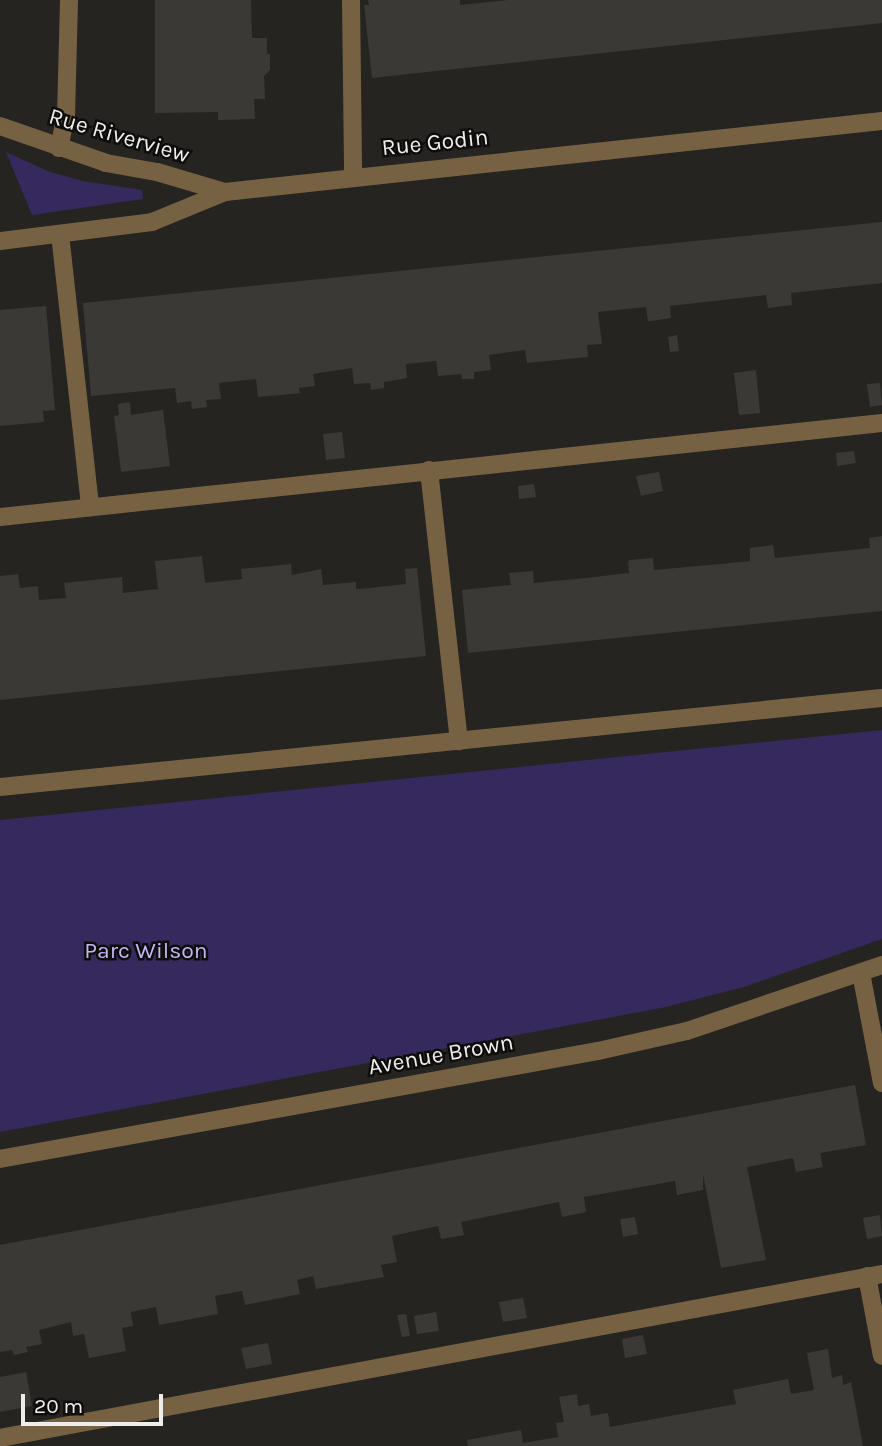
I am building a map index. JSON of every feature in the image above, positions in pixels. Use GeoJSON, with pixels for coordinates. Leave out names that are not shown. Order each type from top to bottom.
{"type":"FeatureCollection","features":[{"type":"Feature","properties":{"kind":"street"},"geometry":{"type":"LineString","coordinates":[[59,148],[66,116],[69,0]]}},
{"type":"Feature","properties":{"kind":"street"},"geometry":{"type":"LineString","coordinates":[[351,0],[353,176]]}},
{"type":"Feature","properties":{"kind":"street","name":"Rue Godin"},"geometry":{"type":"LineString","coordinates":[[0,241],[152,222],[225,192],[353,176],[882,121]]}},
{"type":"Feature","properties":{"kind":"street","name":"Rue Riverview"},"geometry":{"type":"LineString","coordinates":[[0,126],[106,163],[157,172],[225,192]]}},
{"type":"Feature","properties":{"kind":"street"},"geometry":{"type":"LineString","coordinates":[[60,234],[90,507]]}},
{"type":"Feature","properties":{"kind":"street"},"geometry":{"type":"LineString","coordinates":[[0,517],[882,423]]}},
{"type":"Feature","properties":{"kind":"street"},"geometry":{"type":"LineString","coordinates":[[429,471],[458,741]]}},
{"type":"Feature","properties":{"kind":"street"},"geometry":{"type":"LineString","coordinates":[[0,787],[882,698]]}},
{"type":"Feature","properties":{"kind":"street","name":"Avenue Brown"},"geometry":{"type":"LineString","coordinates":[[0,1159],[598,1051],[687,1031],[882,965]]}},
{"type":"Feature","properties":{"kind":"street"},"geometry":{"type":"LineString","coordinates":[[861,973],[882,1083]]}},
{"type":"Feature","properties":{"kind":"street"},"geometry":{"type":"LineString","coordinates":[[0,1438],[874,1275],[882,1356]]}},
{"type":"Feature","properties":{"kind":"green space"},"geometry":{"type":"Polygon","coordinates":[[[6,152],[50,172],[83,181],[142,190],[143,199],[32,215],[6,152]]]}},
{"type":"Feature","properties":{"kind":"green space","name":"Parc Wilson"},"geometry":{"type":"Polygon","coordinates":[[[882,730],[882,939],[744,987],[666,1007],[0,1132],[0,820],[882,730]]]}},
{"type":"Feature","properties":{"kind":"building"},"geometry":{"type":"Polygon","coordinates":[[[155,0],[251,0],[252,38],[267,38],[267,54],[270,54],[270,70],[264,76],[265,99],[254,99],[255,119],[218,120],[218,112],[155,113],[155,0]]]}},
{"type":"Feature","properties":{"kind":"building"},"geometry":{"type":"Polygon","coordinates":[[[368,0],[460,0],[460,5],[508,0],[882,0],[882,23],[372,78],[364,5],[369,5],[368,0]]]}},
{"type":"Feature","properties":{"kind":"building"},"geometry":{"type":"Polygon","coordinates":[[[882,222],[882,283],[791,293],[792,305],[768,308],[766,295],[670,306],[671,318],[651,321],[648,321],[646,307],[598,312],[602,344],[587,345],[588,357],[527,363],[525,350],[489,355],[491,370],[474,372],[474,379],[462,379],[461,374],[438,376],[436,361],[406,364],[407,378],[384,382],[384,388],[371,390],[370,383],[354,384],[352,368],[313,374],[315,386],[299,388],[300,393],[258,397],[256,379],[219,383],[221,399],[206,400],[207,407],[192,409],[191,401],[177,403],[175,388],[91,396],[83,303],[882,222]]]}},
{"type":"Feature","properties":{"kind":"building"},"geometry":{"type":"Polygon","coordinates":[[[46,306],[55,410],[43,411],[44,422],[0,426],[0,310],[46,306]]]}},
{"type":"Feature","properties":{"kind":"building"},"geometry":{"type":"Polygon","coordinates":[[[677,335],[679,351],[670,352],[668,337],[677,335]]]}},
{"type":"Feature","properties":{"kind":"building"},"geometry":{"type":"Polygon","coordinates":[[[756,370],[760,413],[739,415],[734,373],[756,370]]]}},
{"type":"Feature","properties":{"kind":"building"},"geometry":{"type":"Polygon","coordinates":[[[880,383],[882,405],[870,407],[867,384],[880,383]]]}},
{"type":"Feature","properties":{"kind":"building"},"geometry":{"type":"Polygon","coordinates":[[[130,402],[131,415],[163,410],[170,466],[121,472],[114,416],[119,415],[118,404],[130,402]]]}},
{"type":"Feature","properties":{"kind":"building"},"geometry":{"type":"Polygon","coordinates":[[[342,432],[345,458],[326,460],[323,434],[342,432]]]}},
{"type":"Feature","properties":{"kind":"building"},"geometry":{"type":"Polygon","coordinates":[[[854,451],[856,463],[837,466],[836,453],[854,451]]]}},
{"type":"Feature","properties":{"kind":"building"},"geometry":{"type":"Polygon","coordinates":[[[659,472],[663,491],[641,496],[636,476],[659,472]]]}},
{"type":"Feature","properties":{"kind":"building"},"geometry":{"type":"Polygon","coordinates":[[[534,484],[536,497],[519,499],[518,486],[534,484]]]}},
{"type":"Feature","properties":{"kind":"building"},"geometry":{"type":"Polygon","coordinates":[[[882,536],[882,611],[468,653],[462,590],[511,585],[509,573],[533,571],[534,583],[586,578],[629,573],[630,560],[653,558],[654,570],[720,564],[750,561],[750,548],[773,545],[775,558],[870,548],[869,538],[882,536]]]}},
{"type":"Feature","properties":{"kind":"building"},"geometry":{"type":"Polygon","coordinates":[[[202,556],[205,583],[242,579],[241,569],[291,564],[292,575],[321,569],[323,585],[356,582],[356,589],[360,589],[406,584],[405,569],[417,568],[426,656],[0,700],[0,576],[18,574],[20,588],[38,586],[39,600],[66,598],[64,583],[122,577],[123,593],[158,589],[155,561],[202,556]]]}},
{"type":"Feature","properties":{"kind":"building"},"geometry":{"type":"Polygon","coordinates":[[[855,1085],[866,1145],[820,1153],[823,1167],[796,1172],[793,1158],[747,1167],[766,1260],[721,1268],[703,1174],[703,1190],[677,1195],[675,1181],[584,1197],[586,1212],[562,1217],[559,1202],[461,1222],[464,1235],[441,1239],[438,1226],[392,1236],[397,1262],[381,1265],[384,1277],[316,1289],[313,1276],[297,1280],[300,1294],[245,1305],[242,1291],[215,1296],[218,1314],[159,1325],[156,1307],[131,1312],[133,1326],[122,1328],[126,1351],[89,1358],[84,1334],[73,1336],[71,1322],[39,1330],[42,1344],[26,1347],[28,1352],[14,1355],[12,1350],[0,1352],[0,1245],[855,1085]]]}},
{"type":"Feature","properties":{"kind":"building"},"geometry":{"type":"Polygon","coordinates":[[[880,1215],[882,1236],[867,1239],[863,1218],[880,1215]]]}},
{"type":"Feature","properties":{"kind":"building"},"geometry":{"type":"Polygon","coordinates":[[[635,1217],[638,1234],[623,1237],[620,1219],[635,1217]]]}},
{"type":"Feature","properties":{"kind":"building"},"geometry":{"type":"Polygon","coordinates":[[[523,1298],[527,1318],[503,1322],[499,1302],[523,1298]]]}},
{"type":"Feature","properties":{"kind":"building"},"geometry":{"type":"Polygon","coordinates":[[[436,1312],[439,1331],[417,1334],[414,1316],[436,1312]]]}},
{"type":"Feature","properties":{"kind":"building"},"geometry":{"type":"Polygon","coordinates":[[[406,1314],[410,1336],[402,1337],[397,1315],[406,1314]]]}},
{"type":"Feature","properties":{"kind":"building"},"geometry":{"type":"Polygon","coordinates":[[[643,1335],[647,1354],[625,1358],[622,1339],[643,1335]]]}},
{"type":"Feature","properties":{"kind":"building"},"geometry":{"type":"Polygon","coordinates":[[[268,1343],[272,1364],[246,1369],[241,1348],[268,1343]]]}},
{"type":"Feature","properties":{"kind":"building"},"geometry":{"type":"Polygon","coordinates":[[[828,1349],[832,1378],[842,1375],[843,1385],[851,1382],[863,1446],[468,1446],[467,1440],[521,1430],[523,1443],[558,1437],[556,1423],[564,1422],[559,1397],[577,1394],[578,1406],[589,1404],[591,1416],[608,1413],[610,1427],[736,1404],[733,1390],[788,1379],[791,1394],[814,1390],[807,1353],[828,1349]]]}},
{"type":"Feature","properties":{"kind":"building"},"geometry":{"type":"Polygon","coordinates":[[[26,1372],[32,1406],[0,1412],[0,1377],[26,1372]]]}}]}
